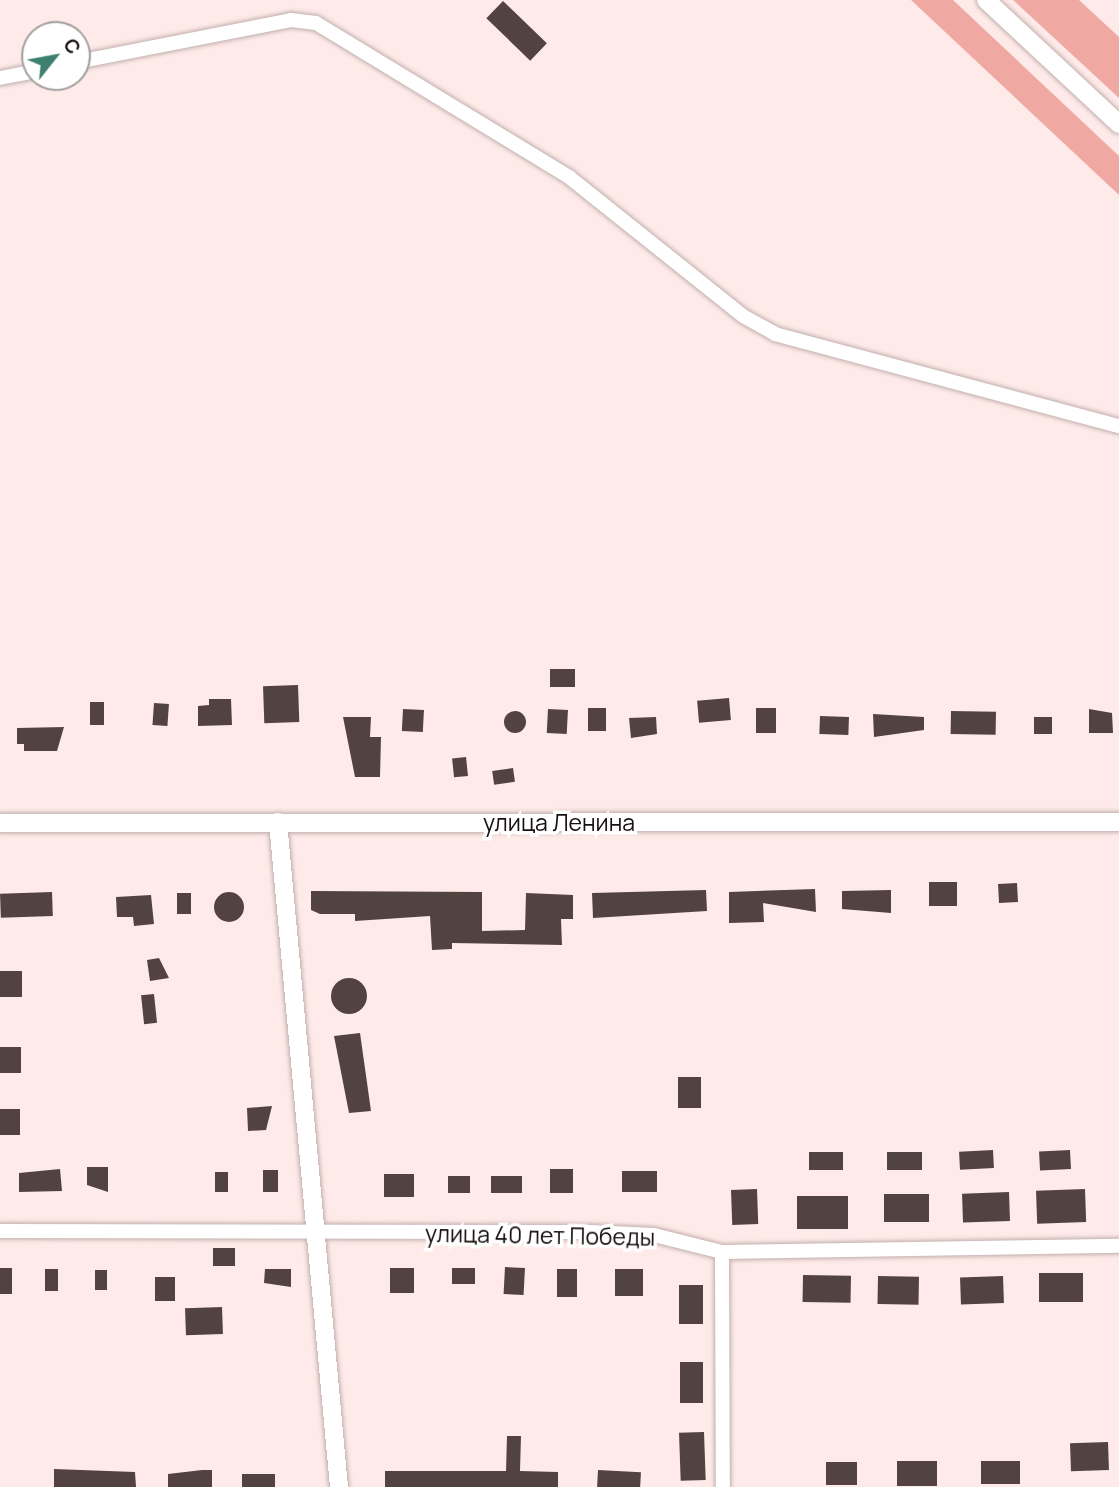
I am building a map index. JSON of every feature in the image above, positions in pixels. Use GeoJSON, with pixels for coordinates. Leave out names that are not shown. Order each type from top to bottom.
{"type":"FeatureCollection","features":[{"type":"Feature","properties":{"kind":"street"},"geometry":{"type":"LineString","coordinates":[[986,0],[1119,124]]}},
{"type":"Feature","properties":{"kind":"street"},"geometry":{"type":"LineString","coordinates":[[91,59],[291,20],[316,23],[569,177],[743,316],[775,334],[1119,426]]}},
{"type":"Feature","properties":{"kind":"street"},"geometry":{"type":"LineString","coordinates":[[0,78],[21,74]]}},
{"type":"Feature","properties":{"kind":"street","name":"улица Ленина"},"geometry":{"type":"LineString","coordinates":[[0,822],[1119,822]]}},
{"type":"Feature","properties":{"kind":"street"},"geometry":{"type":"LineString","coordinates":[[278,822],[319,1233],[339,1487]]}},
{"type":"Feature","properties":{"kind":"street","name":"улица 40 лет Победы"},"geometry":{"type":"LineString","coordinates":[[0,1231],[654,1235],[722,1252],[1119,1246]]}},
{"type":"Feature","properties":{"kind":"street"},"geometry":{"type":"LineString","coordinates":[[722,1252],[723,1487]]}},
{"type":"Feature","properties":{"kind":"shaded area"},"geometry":{"type":"Polygon","coordinates":[[[911,0],[953,0],[1119,156],[1119,195],[911,0]]]}},
{"type":"Feature","properties":{"kind":"shaded area"},"geometry":{"type":"Polygon","coordinates":[[[1013,0],[1079,0],[1119,37],[1119,98],[1013,0]]]}},
{"type":"Feature","properties":{"kind":"building"},"geometry":{"type":"Polygon","coordinates":[[[503,1],[547,43],[530,61],[486,18],[503,1]]]}},
{"type":"Feature","properties":{"kind":"building"},"geometry":{"type":"Polygon","coordinates":[[[550,669],[575,669],[575,687],[550,687],[550,669]]]}},
{"type":"Feature","properties":{"kind":"building"},"geometry":{"type":"Polygon","coordinates":[[[298,685],[299,722],[264,723],[263,686],[298,685]]]}},
{"type":"Feature","properties":{"kind":"building"},"geometry":{"type":"Polygon","coordinates":[[[729,698],[731,720],[699,723],[697,701],[729,698]]]}},
{"type":"Feature","properties":{"kind":"building"},"geometry":{"type":"Polygon","coordinates":[[[209,699],[231,699],[232,725],[198,726],[198,706],[209,705],[209,699]]]}},
{"type":"Feature","properties":{"kind":"building"},"geometry":{"type":"Polygon","coordinates":[[[90,702],[104,702],[104,725],[90,725],[90,702]]]}},
{"type":"Feature","properties":{"kind":"building"},"geometry":{"type":"Polygon","coordinates":[[[154,703],[169,704],[167,726],[152,725],[154,703]]]}},
{"type":"Feature","properties":{"kind":"building"},"geometry":{"type":"Polygon","coordinates":[[[588,708],[606,708],[606,731],[588,731],[588,708]]]}},
{"type":"Feature","properties":{"kind":"building"},"geometry":{"type":"Polygon","coordinates":[[[756,708],[776,708],[776,733],[756,733],[756,708]]]}},
{"type":"Feature","properties":{"kind":"building"},"geometry":{"type":"Polygon","coordinates":[[[403,709],[424,710],[423,732],[402,731],[403,709]]]}},
{"type":"Feature","properties":{"kind":"building"},"geometry":{"type":"Polygon","coordinates":[[[548,709],[568,710],[567,734],[547,733],[548,709]]]}},
{"type":"Feature","properties":{"kind":"building"},"geometry":{"type":"Polygon","coordinates":[[[1089,709],[1112,713],[1113,733],[1089,733],[1089,709]]]}},
{"type":"Feature","properties":{"kind":"building"},"geometry":{"type":"Polygon","coordinates":[[[515,711],[523,714],[526,722],[523,730],[515,733],[507,730],[504,722],[507,714],[515,711]]]}},
{"type":"Feature","properties":{"kind":"building"},"geometry":{"type":"Polygon","coordinates":[[[951,711],[996,712],[996,735],[951,734],[951,711]]]}},
{"type":"Feature","properties":{"kind":"building"},"geometry":{"type":"Polygon","coordinates":[[[873,714],[924,717],[924,730],[874,737],[873,714]]]}},
{"type":"Feature","properties":{"kind":"building"},"geometry":{"type":"Polygon","coordinates":[[[820,716],[849,717],[848,735],[819,734],[820,716]]]}},
{"type":"Feature","properties":{"kind":"building"},"geometry":{"type":"Polygon","coordinates":[[[343,717],[371,717],[370,737],[381,737],[380,777],[355,777],[343,717]]]}},
{"type":"Feature","properties":{"kind":"building"},"geometry":{"type":"Polygon","coordinates":[[[656,717],[657,734],[631,738],[629,718],[656,717]]]}},
{"type":"Feature","properties":{"kind":"building"},"geometry":{"type":"Polygon","coordinates":[[[1034,717],[1052,717],[1052,734],[1034,734],[1034,717]]]}},
{"type":"Feature","properties":{"kind":"building"},"geometry":{"type":"Polygon","coordinates":[[[64,727],[57,751],[24,751],[24,744],[17,744],[17,728],[64,727]]]}},
{"type":"Feature","properties":{"kind":"building"},"geometry":{"type":"Polygon","coordinates":[[[466,757],[468,776],[454,777],[452,758],[466,757]]]}},
{"type":"Feature","properties":{"kind":"building"},"geometry":{"type":"Polygon","coordinates":[[[513,768],[515,782],[494,785],[492,771],[513,768]]]}},
{"type":"Feature","properties":{"kind":"building"},"geometry":{"type":"Polygon","coordinates":[[[929,882],[957,882],[957,906],[929,906],[929,882]]]}},
{"type":"Feature","properties":{"kind":"building"},"geometry":{"type":"Polygon","coordinates":[[[1017,883],[1018,902],[999,903],[998,884],[1017,883]]]}},
{"type":"Feature","properties":{"kind":"building"},"geometry":{"type":"Polygon","coordinates":[[[815,889],[816,912],[763,903],[764,922],[729,923],[729,892],[815,889]]]}},
{"type":"Feature","properties":{"kind":"building"},"geometry":{"type":"Polygon","coordinates":[[[706,890],[707,911],[593,918],[592,893],[706,890]]]}},
{"type":"Feature","properties":{"kind":"building"},"geometry":{"type":"Polygon","coordinates":[[[891,890],[891,913],[842,909],[842,891],[891,890]]]}},
{"type":"Feature","properties":{"kind":"building"},"geometry":{"type":"Polygon","coordinates":[[[311,891],[482,892],[482,931],[525,930],[526,893],[573,895],[573,919],[561,919],[562,945],[452,943],[452,949],[432,950],[430,916],[355,921],[355,914],[320,914],[311,910],[311,891]]]}},
{"type":"Feature","properties":{"kind":"building"},"geometry":{"type":"Polygon","coordinates":[[[52,892],[53,916],[1,918],[0,894],[52,892]]]}},
{"type":"Feature","properties":{"kind":"building"},"geometry":{"type":"Polygon","coordinates":[[[229,892],[235,893],[243,901],[243,913],[235,921],[229,922],[223,921],[215,913],[214,907],[215,901],[223,893],[229,892]]]}},
{"type":"Feature","properties":{"kind":"building"},"geometry":{"type":"Polygon","coordinates":[[[177,893],[191,893],[191,914],[177,914],[177,893]]]}},
{"type":"Feature","properties":{"kind":"building"},"geometry":{"type":"Polygon","coordinates":[[[151,895],[154,924],[134,926],[133,917],[117,917],[116,897],[151,895]]]}},
{"type":"Feature","properties":{"kind":"building"},"geometry":{"type":"Polygon","coordinates":[[[159,958],[169,978],[150,981],[147,960],[159,958]]]}},
{"type":"Feature","properties":{"kind":"building"},"geometry":{"type":"Polygon","coordinates":[[[0,971],[22,971],[22,997],[0,997],[0,971]]]}},
{"type":"Feature","properties":{"kind":"building"},"geometry":{"type":"Polygon","coordinates":[[[349,978],[362,983],[367,996],[362,1009],[349,1014],[336,1009],[331,996],[336,983],[349,978]]]}},
{"type":"Feature","properties":{"kind":"building"},"geometry":{"type":"Polygon","coordinates":[[[154,994],[157,1023],[144,1024],[141,995],[154,994]]]}},
{"type":"Feature","properties":{"kind":"building"},"geometry":{"type":"Polygon","coordinates":[[[360,1033],[371,1111],[349,1113],[334,1036],[360,1033]]]}},
{"type":"Feature","properties":{"kind":"building"},"geometry":{"type":"Polygon","coordinates":[[[0,1047],[21,1047],[21,1073],[0,1073],[0,1047]]]}},
{"type":"Feature","properties":{"kind":"building"},"geometry":{"type":"Polygon","coordinates":[[[678,1077],[701,1077],[701,1108],[678,1108],[678,1077]]]}},
{"type":"Feature","properties":{"kind":"building"},"geometry":{"type":"Polygon","coordinates":[[[272,1106],[266,1130],[248,1131],[247,1108],[272,1106]]]}},
{"type":"Feature","properties":{"kind":"building"},"geometry":{"type":"Polygon","coordinates":[[[0,1109],[20,1109],[20,1135],[0,1135],[0,1109]]]}},
{"type":"Feature","properties":{"kind":"building"},"geometry":{"type":"Polygon","coordinates":[[[993,1150],[994,1168],[960,1170],[959,1152],[993,1150]]]}},
{"type":"Feature","properties":{"kind":"building"},"geometry":{"type":"Polygon","coordinates":[[[1070,1150],[1071,1169],[1040,1171],[1039,1152],[1070,1150]]]}},
{"type":"Feature","properties":{"kind":"building"},"geometry":{"type":"Polygon","coordinates":[[[809,1152],[843,1152],[843,1170],[809,1170],[809,1152]]]}},
{"type":"Feature","properties":{"kind":"building"},"geometry":{"type":"Polygon","coordinates":[[[887,1152],[922,1152],[922,1170],[887,1170],[887,1152]]]}},
{"type":"Feature","properties":{"kind":"building"},"geometry":{"type":"Polygon","coordinates":[[[87,1167],[108,1167],[108,1192],[87,1185],[87,1167]]]}},
{"type":"Feature","properties":{"kind":"building"},"geometry":{"type":"Polygon","coordinates":[[[60,1169],[62,1191],[19,1192],[19,1173],[60,1169]]]}},
{"type":"Feature","properties":{"kind":"building"},"geometry":{"type":"Polygon","coordinates":[[[550,1169],[573,1169],[573,1193],[550,1193],[550,1169]]]}},
{"type":"Feature","properties":{"kind":"building"},"geometry":{"type":"Polygon","coordinates":[[[263,1170],[278,1170],[278,1192],[263,1192],[263,1170]]]}},
{"type":"Feature","properties":{"kind":"building"},"geometry":{"type":"Polygon","coordinates":[[[622,1171],[657,1171],[657,1192],[622,1192],[622,1171]]]}},
{"type":"Feature","properties":{"kind":"building"},"geometry":{"type":"Polygon","coordinates":[[[215,1172],[228,1172],[228,1192],[215,1192],[215,1172]]]}},
{"type":"Feature","properties":{"kind":"building"},"geometry":{"type":"Polygon","coordinates":[[[384,1174],[414,1174],[414,1197],[384,1197],[384,1174]]]}},
{"type":"Feature","properties":{"kind":"building"},"geometry":{"type":"Polygon","coordinates":[[[448,1176],[470,1176],[470,1193],[448,1193],[448,1176]]]}},
{"type":"Feature","properties":{"kind":"building"},"geometry":{"type":"Polygon","coordinates":[[[491,1176],[522,1176],[522,1193],[491,1193],[491,1176]]]}},
{"type":"Feature","properties":{"kind":"building"},"geometry":{"type":"Polygon","coordinates":[[[757,1189],[758,1224],[732,1225],[731,1190],[757,1189]]]}},
{"type":"Feature","properties":{"kind":"building"},"geometry":{"type":"Polygon","coordinates":[[[1085,1189],[1086,1222],[1037,1224],[1036,1191],[1085,1189]]]}},
{"type":"Feature","properties":{"kind":"building"},"geometry":{"type":"Polygon","coordinates":[[[1009,1192],[1010,1221],[963,1223],[962,1194],[1009,1192]]]}},
{"type":"Feature","properties":{"kind":"building"},"geometry":{"type":"Polygon","coordinates":[[[884,1194],[929,1194],[929,1222],[884,1222],[884,1194]]]}},
{"type":"Feature","properties":{"kind":"building"},"geometry":{"type":"Polygon","coordinates":[[[797,1196],[848,1196],[848,1229],[797,1229],[797,1196]]]}},
{"type":"Feature","properties":{"kind":"building"},"geometry":{"type":"Polygon","coordinates":[[[213,1248],[235,1248],[235,1266],[213,1266],[213,1248]]]}},
{"type":"Feature","properties":{"kind":"building"},"geometry":{"type":"Polygon","coordinates":[[[505,1267],[525,1268],[524,1295],[504,1294],[505,1267]]]}},
{"type":"Feature","properties":{"kind":"building"},"geometry":{"type":"Polygon","coordinates":[[[0,1268],[12,1268],[12,1294],[0,1294],[0,1268]]]}},
{"type":"Feature","properties":{"kind":"building"},"geometry":{"type":"Polygon","coordinates":[[[390,1268],[414,1268],[414,1293],[390,1293],[390,1268]]]}},
{"type":"Feature","properties":{"kind":"building"},"geometry":{"type":"Polygon","coordinates":[[[452,1268],[475,1268],[475,1284],[452,1284],[452,1268]]]}},
{"type":"Feature","properties":{"kind":"building"},"geometry":{"type":"Polygon","coordinates":[[[45,1269],[58,1269],[58,1291],[45,1291],[45,1269]]]}},
{"type":"Feature","properties":{"kind":"building"},"geometry":{"type":"Polygon","coordinates":[[[265,1269],[291,1269],[291,1287],[264,1283],[265,1269]]]}},
{"type":"Feature","properties":{"kind":"building"},"geometry":{"type":"Polygon","coordinates":[[[557,1269],[577,1269],[577,1297],[557,1297],[557,1269]]]}},
{"type":"Feature","properties":{"kind":"building"},"geometry":{"type":"Polygon","coordinates":[[[615,1269],[643,1269],[643,1296],[615,1296],[615,1269]]]}},
{"type":"Feature","properties":{"kind":"building"},"geometry":{"type":"Polygon","coordinates":[[[95,1270],[107,1270],[107,1290],[95,1290],[95,1270]]]}},
{"type":"Feature","properties":{"kind":"building"},"geometry":{"type":"Polygon","coordinates":[[[1039,1273],[1083,1273],[1083,1302],[1039,1302],[1039,1273]]]}},
{"type":"Feature","properties":{"kind":"building"},"geometry":{"type":"Polygon","coordinates":[[[803,1275],[851,1276],[851,1303],[803,1302],[803,1275]]]}},
{"type":"Feature","properties":{"kind":"building"},"geometry":{"type":"Polygon","coordinates":[[[878,1276],[919,1277],[919,1305],[878,1304],[878,1276]]]}},
{"type":"Feature","properties":{"kind":"building"},"geometry":{"type":"Polygon","coordinates":[[[1003,1276],[1004,1303],[961,1304],[960,1278],[1003,1276]]]}},
{"type":"Feature","properties":{"kind":"building"},"geometry":{"type":"Polygon","coordinates":[[[155,1277],[175,1277],[175,1301],[155,1301],[155,1277]]]}},
{"type":"Feature","properties":{"kind":"building"},"geometry":{"type":"Polygon","coordinates":[[[679,1285],[703,1285],[703,1324],[679,1324],[679,1285]]]}},
{"type":"Feature","properties":{"kind":"building"},"geometry":{"type":"Polygon","coordinates":[[[222,1307],[223,1334],[186,1335],[185,1308],[222,1307]]]}},
{"type":"Feature","properties":{"kind":"building"},"geometry":{"type":"Polygon","coordinates":[[[680,1362],[703,1362],[703,1403],[680,1403],[680,1362]]]}},
{"type":"Feature","properties":{"kind":"building"},"geometry":{"type":"Polygon","coordinates":[[[704,1432],[706,1480],[681,1481],[679,1433],[704,1432]]]}},
{"type":"Feature","properties":{"kind":"building"},"geometry":{"type":"Polygon","coordinates":[[[507,1436],[521,1436],[520,1471],[558,1472],[558,1487],[385,1487],[385,1471],[506,1471],[507,1436]]]}},
{"type":"Feature","properties":{"kind":"building"},"geometry":{"type":"Polygon","coordinates":[[[1108,1442],[1109,1470],[1071,1471],[1070,1443],[1108,1442]]]}},
{"type":"Feature","properties":{"kind":"building"},"geometry":{"type":"Polygon","coordinates":[[[897,1461],[937,1461],[937,1486],[897,1486],[897,1461]]]}},
{"type":"Feature","properties":{"kind":"building"},"geometry":{"type":"Polygon","coordinates":[[[981,1461],[1020,1461],[1020,1484],[981,1484],[981,1461]]]}},
{"type":"Feature","properties":{"kind":"building"},"geometry":{"type":"Polygon","coordinates":[[[826,1462],[857,1462],[857,1485],[826,1485],[826,1462]]]}},
{"type":"Feature","properties":{"kind":"building"},"geometry":{"type":"Polygon","coordinates":[[[54,1469],[135,1472],[136,1487],[54,1487],[54,1469]]]}},
{"type":"Feature","properties":{"kind":"building"},"geometry":{"type":"Polygon","coordinates":[[[212,1470],[212,1487],[168,1487],[168,1474],[212,1470]]]}},
{"type":"Feature","properties":{"kind":"building"},"geometry":{"type":"Polygon","coordinates":[[[598,1470],[641,1472],[640,1487],[597,1487],[598,1470]]]}},
{"type":"Feature","properties":{"kind":"building"},"geometry":{"type":"Polygon","coordinates":[[[242,1474],[275,1474],[275,1487],[242,1487],[242,1474]]]}}]}
